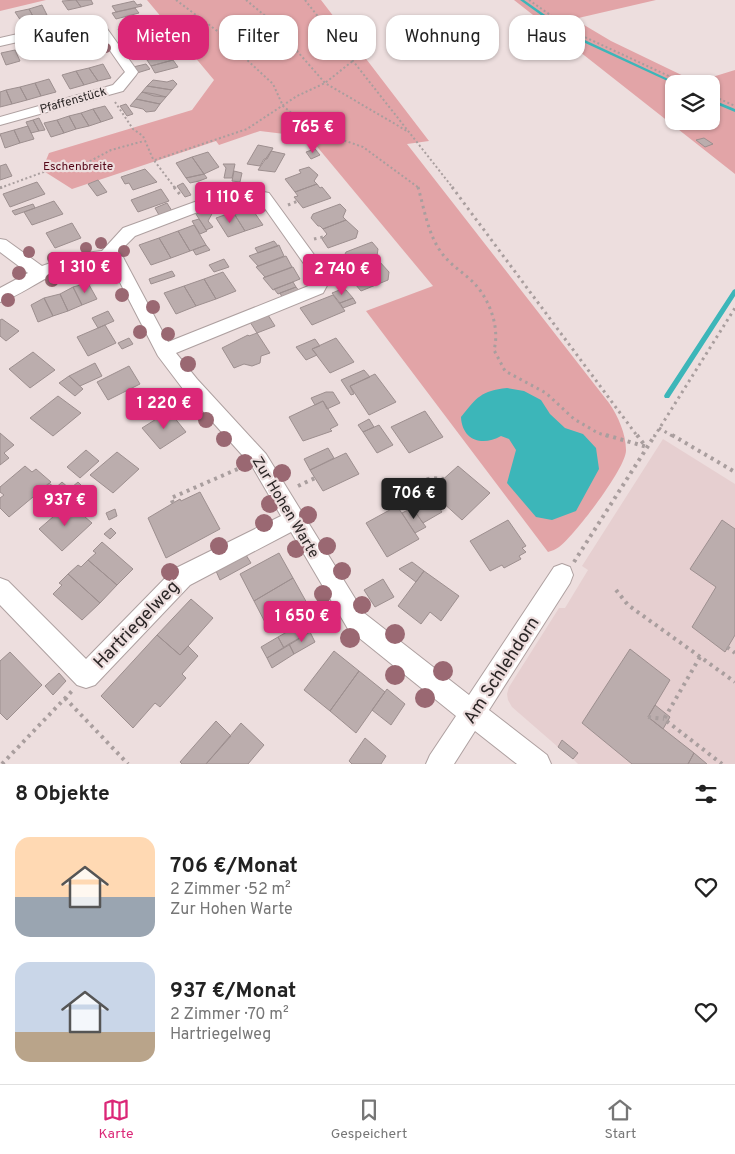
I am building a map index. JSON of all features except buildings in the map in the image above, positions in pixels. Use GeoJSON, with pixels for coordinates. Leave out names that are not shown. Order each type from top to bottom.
{"type":"FeatureCollection","features":[{"type":"Feature","properties":{"kind":"street","name":"Pfaffenstück"},"geometry":{"type":"LineString","coordinates":[[0,42],[79,24],[99,26],[132,72],[118,88],[0,121]]}},
{"type":"Feature","properties":{"kind":"street"},"geometry":{"type":"LineString","coordinates":[[0,296],[41,274],[82,258],[107,256],[129,232],[236,192],[264,196],[323,278],[317,289],[164,351]]}},
{"type":"Feature","properties":{"kind":"street"},"geometry":{"type":"LineString","coordinates":[[0,244],[41,274]]}},
{"type":"Feature","properties":{"kind":"street","name":"Zur Hohen Warte"},"geometry":{"type":"LineString","coordinates":[[107,256],[114,258],[121,266],[164,351],[190,384],[259,460],[356,621],[365,630],[473,712]]}},
{"type":"Feature","properties":{"kind":"street","name":"Hartriegelweg"},"geometry":{"type":"LineString","coordinates":[[0,589],[86,676],[182,577],[294,520]]}},
{"type":"Feature","properties":{"kind":"street","name":"Am Schlehdorn"},"geometry":{"type":"LineString","coordinates":[[439,764],[562,575]]}},
{"type":"Feature","properties":{"kind":"street"},"geometry":{"type":"LineString","coordinates":[[473,712],[538,764]]}},
{"type":"Feature","properties":{"kind":"path"},"geometry":{"type":"LineString","coordinates":[[176,0],[240,48],[246,59],[273,84],[283,106],[311,129],[363,147],[418,186],[432,236],[440,251],[453,266],[475,284],[486,301],[494,320],[496,338],[494,350],[505,371],[546,393],[574,419],[598,433],[647,447]]}},
{"type":"Feature","properties":{"kind":"path"},"geometry":{"type":"LineString","coordinates":[[246,0],[269,19],[325,83],[410,132]]}},
{"type":"Feature","properties":{"kind":"path"},"geometry":{"type":"LineString","coordinates":[[305,0],[316,15]]}},
{"type":"Feature","properties":{"kind":"path"},"geometry":{"type":"LineString","coordinates":[[529,0],[576,33],[667,75]]}},
{"type":"Feature","properties":{"kind":"path"},"geometry":{"type":"LineString","coordinates":[[155,160],[252,127],[283,106],[325,83],[354,60],[647,447]]}},
{"type":"Feature","properties":{"kind":"path"},"geometry":{"type":"LineString","coordinates":[[108,91],[133,129],[143,136],[149,154],[191,209]]}},
{"type":"Feature","properties":{"kind":"path"},"geometry":{"type":"LineString","coordinates":[[720,99],[735,106]]}},
{"type":"Feature","properties":{"kind":"path"},"geometry":{"type":"LineString","coordinates":[[0,188],[49,170],[79,167],[110,150],[144,142]]}},
{"type":"Feature","properties":{"kind":"path"},"geometry":{"type":"LineString","coordinates":[[562,575],[581,554],[735,308]]}},
{"type":"Feature","properties":{"kind":"path"},"geometry":{"type":"LineString","coordinates":[[145,412],[154,421]]}},
{"type":"Feature","properties":{"kind":"path"},"geometry":{"type":"LineString","coordinates":[[659,428],[735,472]]}},
{"type":"Feature","properties":{"kind":"path"},"geometry":{"type":"LineString","coordinates":[[173,503],[171,498],[259,460]]}},
{"type":"Feature","properties":{"kind":"path"},"geometry":{"type":"LineString","coordinates":[[305,483],[315,478]]}},
{"type":"Feature","properties":{"kind":"path"},"geometry":{"type":"LineString","coordinates":[[398,488],[432,478],[444,479]]}},
{"type":"Feature","properties":{"kind":"path"},"geometry":{"type":"LineString","coordinates":[[616,590],[628,605],[735,682]]}},
{"type":"Feature","properties":{"kind":"path"},"geometry":{"type":"LineString","coordinates":[[727,647],[735,653]]}},
{"type":"Feature","properties":{"kind":"path"},"geometry":{"type":"LineString","coordinates":[[664,719],[700,657]]}},
{"type":"Feature","properties":{"kind":"path","name":"Hartriegelweg"},"geometry":{"type":"LineString","coordinates":[[2,764],[86,676]]}},
{"type":"Feature","properties":{"kind":"path"},"geometry":{"type":"LineString","coordinates":[[65,698],[128,764]]}},
{"type":"Feature","properties":{"kind":"path"},"geometry":{"type":"LineString","coordinates":[[648,717],[664,719],[722,764]]}},
{"type":"Feature","properties":{"kind":"shaded area"},"geometry":{"type":"Polygon","coordinates":[[[663,439],[735,484],[735,764],[578,764],[573,759],[577,752],[562,740],[558,747],[512,707],[507,694],[509,687],[559,608],[565,608],[588,570],[582,566],[663,439]]]}},
{"type":"Feature","properties":{"kind":"green space"},"geometry":{"type":"Polygon","coordinates":[[[0,0],[46,0],[0,11],[0,0]]]}},
{"type":"Feature","properties":{"kind":"green space","name":"Eschenbreite"},"geometry":{"type":"Polygon","coordinates":[[[147,0],[321,0],[332,15],[308,15],[308,60],[367,60],[429,141],[407,144],[609,403],[623,432],[626,450],[618,471],[587,516],[559,547],[548,552],[366,311],[433,286],[309,137],[260,131],[219,145],[216,141],[72,189],[42,170],[49,153],[192,110],[214,80],[197,60],[209,60],[209,15],[160,15],[147,0]]]}},
{"type":"Feature","properties":{"kind":"green space"},"geometry":{"type":"Polygon","coordinates":[[[514,0],[656,0],[585,16],[533,15],[514,0]]]}},
{"type":"Feature","properties":{"kind":"green space"},"geometry":{"type":"Polygon","coordinates":[[[585,26],[611,41],[681,75],[665,75],[665,119],[585,56],[585,26]]]}},
{"type":"Feature","properties":{"kind":"green space"},"geometry":{"type":"Polygon","coordinates":[[[735,70],[735,174],[679,130],[720,130],[719,75],[735,70]]]}},
{"type":"Feature","properties":{"kind":"water"},"geometry":{"type":"Polygon","coordinates":[[[507,388],[524,391],[541,400],[550,414],[565,428],[583,434],[596,448],[599,469],[576,511],[552,520],[536,517],[507,483],[516,450],[509,439],[501,436],[487,441],[480,441],[469,436],[465,431],[461,417],[476,400],[485,393],[507,388]]]}},
{"type":"Feature","properties":{"kind":"waterway"},"geometry":{"type":"LineString","coordinates":[[522,0],[571,35],[665,78]]}},
{"type":"Feature","properties":{"kind":"waterway"},"geometry":{"type":"LineString","coordinates":[[720,104],[735,111]]}},
{"type":"Feature","properties":{"kind":"waterway"},"geometry":{"type":"LineString","coordinates":[[667,396],[735,291]]}}]}
